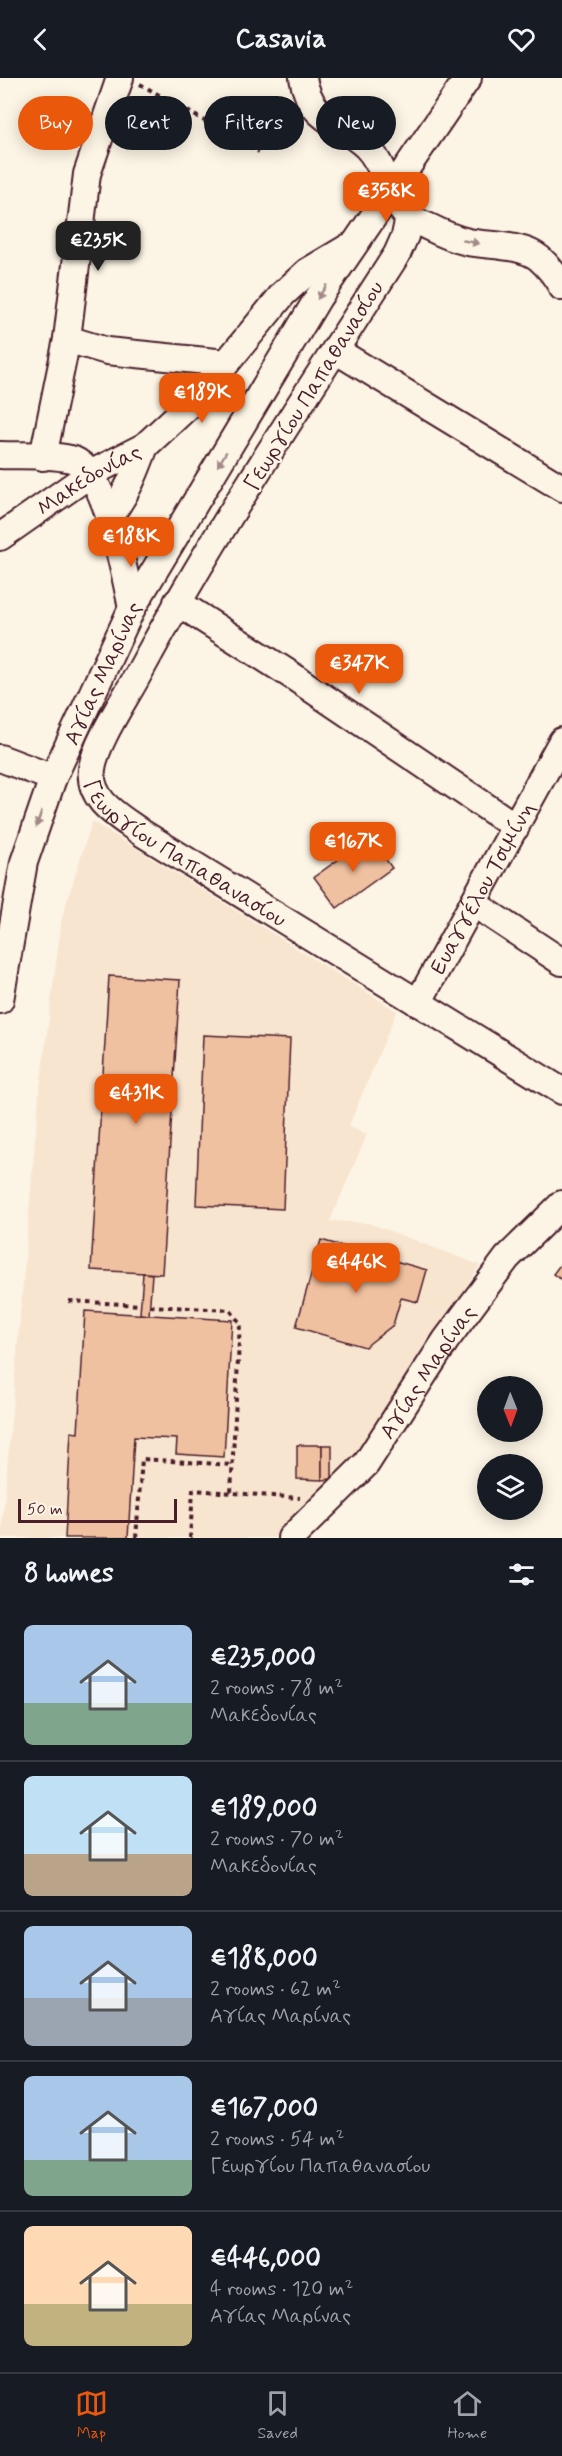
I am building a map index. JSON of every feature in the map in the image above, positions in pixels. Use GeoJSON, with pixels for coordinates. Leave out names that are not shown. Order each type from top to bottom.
{"type":"FeatureCollection","features":[{"type":"Feature","properties":{"kind":"street"},"geometry":{"type":"LineString","coordinates":[[303,78],[312,106],[374,154],[392,192],[409,217],[441,234],[531,254],[546,265],[562,287]]}},
{"type":"Feature","properties":{"kind":"street","name":"Αγίας Μαρίνας"},"geometry":{"type":"LineString","coordinates":[[0,1000],[24,862],[53,778],[132,608],[318,298],[468,78]]}},
{"type":"Feature","properties":{"kind":"street"},"geometry":{"type":"LineString","coordinates":[[43,457],[67,339],[87,174],[128,80]]}},
{"type":"Feature","properties":{"kind":"street","name":"Γεωργίου Παπαθανασίου"},"geometry":{"type":"LineString","coordinates":[[409,217],[405,236],[397,254],[177,602],[102,742],[92,768],[96,795],[142,833],[562,1091]]}},
{"type":"Feature","properties":{"kind":"street","name":"Μακεδονίας"},"geometry":{"type":"LineString","coordinates":[[0,537],[90,474],[145,446],[201,394],[283,294],[307,272],[354,244]]}},
{"type":"Feature","properties":{"kind":"street"},"geometry":{"type":"LineString","coordinates":[[67,339],[107,351],[226,363]]}},
{"type":"Feature","properties":{"kind":"street"},"geometry":{"type":"LineString","coordinates":[[335,350],[562,488]]}},
{"type":"Feature","properties":{"kind":"street"},"geometry":{"type":"LineString","coordinates":[[111,515],[132,480],[145,446]]}},
{"type":"Feature","properties":{"kind":"street"},"geometry":{"type":"LineString","coordinates":[[0,455],[75,460],[90,474],[111,515],[132,608]]}},
{"type":"Feature","properties":{"kind":"street"},"geometry":{"type":"LineString","coordinates":[[177,602],[291,675],[516,827]]}},
{"type":"Feature","properties":{"kind":"street","name":"Ευαγγέλου Τσιμίνη"},"geometry":{"type":"LineString","coordinates":[[418,1003],[562,741]]}},
{"type":"Feature","properties":{"kind":"street"},"geometry":{"type":"LineString","coordinates":[[0,758],[53,778]]}},
{"type":"Feature","properties":{"kind":"street"},"geometry":{"type":"LineString","coordinates":[[473,903],[562,962]]}},
{"type":"Feature","properties":{"kind":"street","name":"Αγίας Μαρίνας"},"geometry":{"type":"LineString","coordinates":[[291,1538],[366,1464],[446,1340],[507,1258],[562,1204]]}},
{"type":"Feature","properties":{"kind":"path"},"geometry":{"type":"LineString","coordinates":[[128,80],[259,152]]}},
{"type":"Feature","properties":{"kind":"path"},"geometry":{"type":"LineString","coordinates":[[69,1301],[141,1305]]}},
{"type":"Feature","properties":{"kind":"path"},"geometry":{"type":"LineString","coordinates":[[150,1306],[230,1310],[240,1323],[231,1493]]}},
{"type":"Feature","properties":{"kind":"path"},"geometry":{"type":"LineString","coordinates":[[136,1538],[142,1459],[232,1465]]}},
{"type":"Feature","properties":{"kind":"path"},"geometry":{"type":"LineString","coordinates":[[190,1538],[193,1490],[328,1501]]}},
{"type":"Feature","properties":{"kind":"shaded area"},"geometry":{"type":"Polygon","coordinates":[[[92,821],[397,1011],[349,1126],[367,1135],[330,1221],[369,1223],[480,1265],[358,1458],[273,1538],[1,1538],[39,1094],[62,917],[92,821]]]}},
{"type":"Feature","properties":{"kind":"building"},"geometry":{"type":"Polygon","coordinates":[[[370,837],[392,868],[337,908],[314,877],[370,837]]]}},
{"type":"Feature","properties":{"kind":"building"},"geometry":{"type":"Polygon","coordinates":[[[109,976],[180,980],[162,1274],[91,1270],[109,976]]]}},
{"type":"Feature","properties":{"kind":"building"},"geometry":{"type":"Polygon","coordinates":[[[203,1035],[290,1039],[283,1209],[196,1205],[203,1035]]]}},
{"type":"Feature","properties":{"kind":"building"},"geometry":{"type":"Polygon","coordinates":[[[321,1240],[427,1270],[418,1302],[401,1298],[393,1325],[365,1347],[296,1327],[321,1240]]]}},
{"type":"Feature","properties":{"kind":"building"},"geometry":{"type":"Polygon","coordinates":[[[562,1262],[562,1280],[553,1274],[562,1262]]]}},
{"type":"Feature","properties":{"kind":"building"},"geometry":{"type":"Polygon","coordinates":[[[143,1273],[152,1274],[149,1315],[140,1314],[143,1273]]]}},
{"type":"Feature","properties":{"kind":"building"},"geometry":{"type":"Polygon","coordinates":[[[85,1311],[232,1320],[224,1457],[176,1454],[177,1439],[134,1437],[128,1538],[65,1538],[71,1432],[78,1433],[85,1311]]]}},
{"type":"Feature","properties":{"kind":"building"},"geometry":{"type":"Polygon","coordinates":[[[297,1445],[322,1445],[322,1480],[297,1479],[297,1445]]]}},
{"type":"Feature","properties":{"kind":"building"},"geometry":{"type":"Polygon","coordinates":[[[322,1445],[332,1445],[332,1479],[322,1480],[322,1445]]]}}]}
